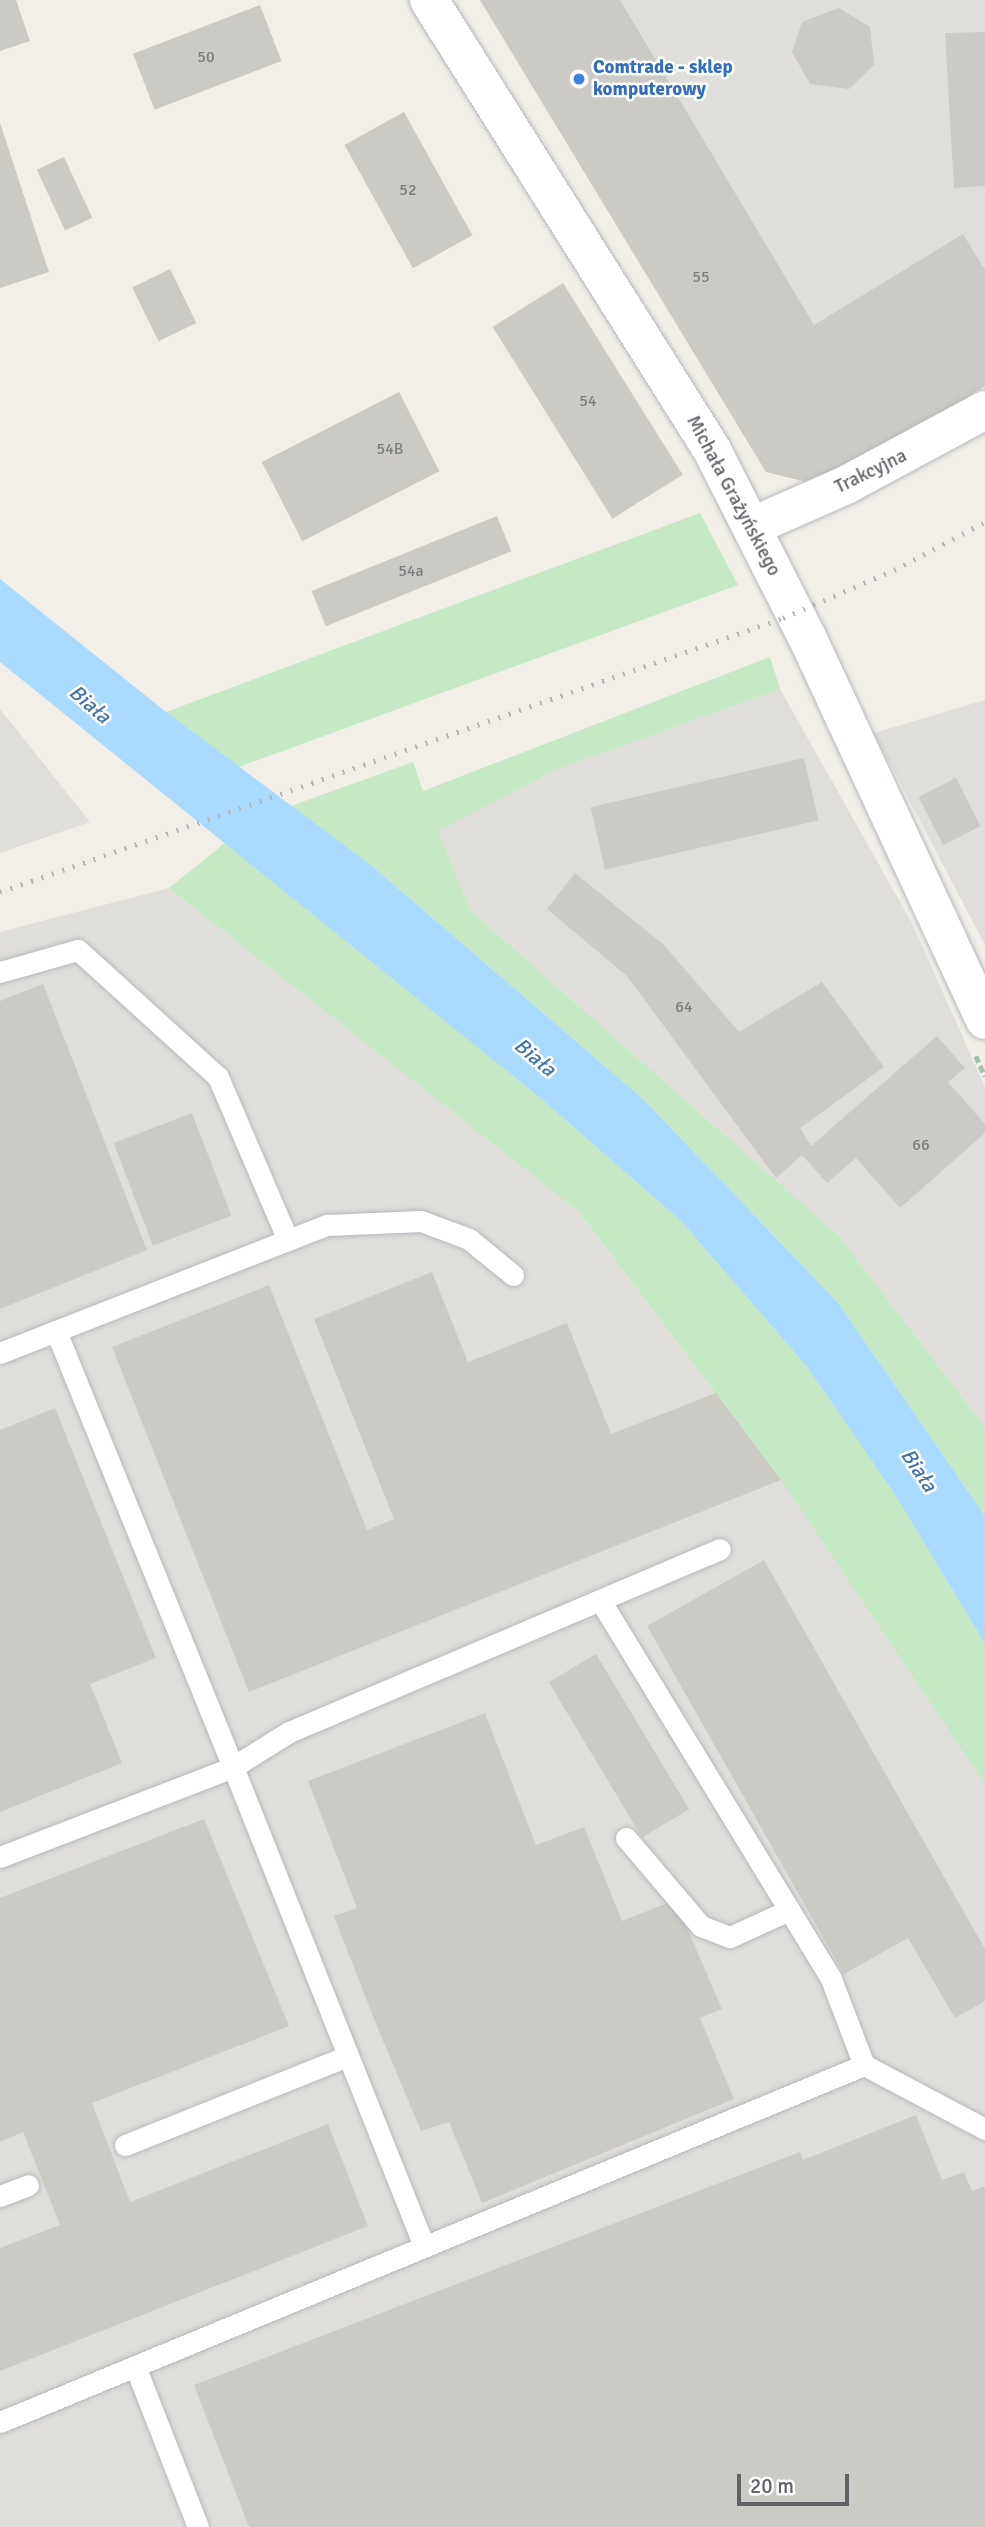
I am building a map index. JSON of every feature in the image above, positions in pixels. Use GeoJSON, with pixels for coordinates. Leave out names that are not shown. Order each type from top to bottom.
{"type":"FeatureCollection","features":[{"type":"Feature","properties":{"kind":"street","name":"Michała Grażyńskiego"},"geometry":{"type":"LineString","coordinates":[[429,0],[712,450],[753,526],[985,1020]]}},
{"type":"Feature","properties":{"kind":"street","name":"Trakcyjna"},"geometry":{"type":"LineString","coordinates":[[753,526],[846,485],[985,410]]}},
{"type":"Feature","properties":{"kind":"lane"},"geometry":{"type":"LineString","coordinates":[[0,972],[78,950],[218,1077],[288,1240]]}},
{"type":"Feature","properties":{"kind":"lane"},"geometry":{"type":"LineString","coordinates":[[0,1353],[327,1225],[421,1221],[469,1239],[513,1275]]}},
{"type":"Feature","properties":{"kind":"lane"},"geometry":{"type":"LineString","coordinates":[[56,1331],[424,2246]]}},
{"type":"Feature","properties":{"kind":"lane"},"geometry":{"type":"LineString","coordinates":[[0,1857],[233,1767],[289,1732],[720,1549]]}},
{"type":"Feature","properties":{"kind":"lane"},"geometry":{"type":"LineString","coordinates":[[600,1600],[831,1979],[864,2065],[985,2129]]}},
{"type":"Feature","properties":{"kind":"lane"},"geometry":{"type":"LineString","coordinates":[[626,1838],[701,1926],[730,1937],[789,1910]]}},
{"type":"Feature","properties":{"kind":"lane"},"geometry":{"type":"LineString","coordinates":[[125,2145],[348,2056]]}},
{"type":"Feature","properties":{"kind":"lane"},"geometry":{"type":"LineString","coordinates":[[0,2422],[864,2065]]}},
{"type":"Feature","properties":{"kind":"lane"},"geometry":{"type":"LineString","coordinates":[[0,2196],[28,2185]]}},
{"type":"Feature","properties":{"kind":"lane"},"geometry":{"type":"LineString","coordinates":[[135,2366],[198,2527]]}},
{"type":"Feature","properties":{"kind":"shaded area"},"geometry":{"type":"Polygon","coordinates":[[[480,0],[985,0],[985,386],[891,445],[807,482],[766,472],[480,0]]]}},
{"type":"Feature","properties":{"kind":"shaded area"},"geometry":{"type":"Polygon","coordinates":[[[780,689],[912,923],[985,1087],[985,1427],[839,1236],[470,910],[437,831],[555,770],[780,689]]]}},
{"type":"Feature","properties":{"kind":"shaded area"},"geometry":{"type":"Polygon","coordinates":[[[985,700],[985,945],[874,733],[985,700]]]}},
{"type":"Feature","properties":{"kind":"shaded area"},"geometry":{"type":"Polygon","coordinates":[[[0,709],[90,822],[0,853],[0,709]]]}},
{"type":"Feature","properties":{"kind":"shaded area"},"geometry":{"type":"Polygon","coordinates":[[[169,888],[577,1210],[781,1480],[985,1785],[985,2527],[0,2527],[0,932],[169,888]]]}},
{"type":"Feature","properties":{"kind":"green space"},"geometry":{"type":"Polygon","coordinates":[[[700,513],[738,585],[236,768],[166,712],[700,513]]]}},
{"type":"Feature","properties":{"kind":"green space"},"geometry":{"type":"Polygon","coordinates":[[[770,657],[780,689],[555,770],[438,831],[470,910],[839,1236],[985,1427],[985,1516],[838,1303],[644,1100],[372,866],[291,806],[413,762],[423,791],[770,657]]]}},
{"type":"Feature","properties":{"kind":"green space"},"geometry":{"type":"Polygon","coordinates":[[[226,842],[538,1096],[682,1222],[807,1367],[894,1493],[985,1644],[985,1785],[781,1480],[578,1211],[169,888],[226,842]]]}},
{"type":"Feature","properties":{"kind":"water","name":"Biała"},"geometry":{"type":"Polygon","coordinates":[[[0,579],[166,712],[372,866],[644,1100],[838,1303],[985,1516],[985,1644],[894,1493],[807,1367],[682,1222],[538,1096],[0,662],[0,579]]]}},
{"type":"Feature","properties":{"kind":"building"},"geometry":{"type":"Polygon","coordinates":[[[0,0],[16,0],[30,41],[0,51],[0,0]]]}},
{"type":"Feature","properties":{"kind":"building"},"geometry":{"type":"Polygon","coordinates":[[[480,0],[620,0],[814,325],[963,234],[985,270],[985,386],[891,445],[807,482],[766,472],[480,0]]]}},
{"type":"Feature","properties":{"kind":"building"},"geometry":{"type":"Polygon","coordinates":[[[260,5],[282,61],[155,110],[133,54],[260,5]]]}},
{"type":"Feature","properties":{"kind":"building"},"geometry":{"type":"Polygon","coordinates":[[[839,8],[870,27],[874,65],[849,89],[810,84],[792,52],[802,22],[839,8]]]}},
{"type":"Feature","properties":{"kind":"building"},"geometry":{"type":"Polygon","coordinates":[[[985,32],[985,186],[954,188],[945,33],[985,32]]]}},
{"type":"Feature","properties":{"kind":"building"},"geometry":{"type":"Polygon","coordinates":[[[404,112],[472,235],[413,268],[345,145],[404,112]]]}},
{"type":"Feature","properties":{"kind":"building"},"geometry":{"type":"Polygon","coordinates":[[[0,123],[49,272],[0,288],[0,123]]]}},
{"type":"Feature","properties":{"kind":"building"},"geometry":{"type":"Polygon","coordinates":[[[64,157],[92,218],[65,230],[37,170],[64,157]]]}},
{"type":"Feature","properties":{"kind":"building"},"geometry":{"type":"Polygon","coordinates":[[[170,269],[196,323],[159,341],[132,287],[170,269]]]}},
{"type":"Feature","properties":{"kind":"building"},"geometry":{"type":"Polygon","coordinates":[[[563,283],[683,475],[612,519],[493,327],[563,283]]]}},
{"type":"Feature","properties":{"kind":"building"},"geometry":{"type":"Polygon","coordinates":[[[399,392],[439,471],[302,541],[262,462],[399,392]]]}},
{"type":"Feature","properties":{"kind":"building"},"geometry":{"type":"Polygon","coordinates":[[[497,516],[511,551],[326,626],[312,591],[497,516]]]}},
{"type":"Feature","properties":{"kind":"building"},"geometry":{"type":"Polygon","coordinates":[[[804,758],[818,820],[605,870],[591,807],[804,758]]]}},
{"type":"Feature","properties":{"kind":"building"},"geometry":{"type":"Polygon","coordinates":[[[956,778],[981,826],[943,845],[919,797],[956,778]]]}},
{"type":"Feature","properties":{"kind":"building"},"geometry":{"type":"Polygon","coordinates":[[[575,873],[664,945],[739,1032],[822,982],[884,1067],[800,1128],[811,1146],[937,1036],[965,1068],[948,1082],[985,1124],[985,1133],[900,1208],[856,1158],[827,1183],[802,1155],[776,1178],[627,976],[547,909],[575,873]]]}},
{"type":"Feature","properties":{"kind":"building"},"geometry":{"type":"Polygon","coordinates":[[[43,984],[147,1250],[0,1309],[0,1001],[43,984]]]}},
{"type":"Feature","properties":{"kind":"building"},"geometry":{"type":"Polygon","coordinates":[[[192,1113],[231,1216],[153,1246],[114,1143],[192,1113]]]}},
{"type":"Feature","properties":{"kind":"building"},"geometry":{"type":"Polygon","coordinates":[[[432,1272],[468,1362],[567,1323],[611,1434],[716,1393],[781,1480],[249,1692],[112,1347],[269,1285],[367,1530],[394,1519],[314,1319],[432,1272]]]}},
{"type":"Feature","properties":{"kind":"building"},"geometry":{"type":"Polygon","coordinates":[[[55,1408],[156,1658],[90,1684],[122,1763],[0,1812],[0,1430],[55,1408]]]}},
{"type":"Feature","properties":{"kind":"building"},"geometry":{"type":"Polygon","coordinates":[[[764,1560],[985,1949],[985,2001],[955,2018],[908,1938],[844,1974],[647,1626],[764,1560]]]}},
{"type":"Feature","properties":{"kind":"building"},"geometry":{"type":"Polygon","coordinates":[[[596,1654],[689,1809],[642,1837],[549,1682],[596,1654]]]}},
{"type":"Feature","properties":{"kind":"building"},"geometry":{"type":"Polygon","coordinates":[[[485,1713],[536,1845],[584,1827],[622,1921],[675,1900],[722,2009],[700,2018],[734,2099],[482,2203],[449,2122],[421,2131],[374,2019],[334,1916],[357,1908],[308,1781],[485,1713]]]}},
{"type":"Feature","properties":{"kind":"building"},"geometry":{"type":"Polygon","coordinates":[[[204,1819],[289,2026],[92,2103],[130,2202],[328,2124],[368,2226],[0,2371],[0,2248],[60,2225],[23,2132],[0,2142],[0,1898],[204,1819]]]}},
{"type":"Feature","properties":{"kind":"building"},"geometry":{"type":"Polygon","coordinates":[[[916,2115],[942,2180],[964,2172],[972,2191],[985,2186],[985,2527],[249,2527],[194,2385],[800,2152],[803,2160],[916,2115]]]}},
{"type":"Feature","properties":{"kind":"railway"},"geometry":{"type":"LineString","coordinates":[[0,892],[783,618],[894,570],[985,522]]}},
{"type":"Feature","properties":{"kind":"place","name":"Comtrade - sklep komputerowy"},"geometry":{"type":"Point","coordinates":[579,79]}}]}
